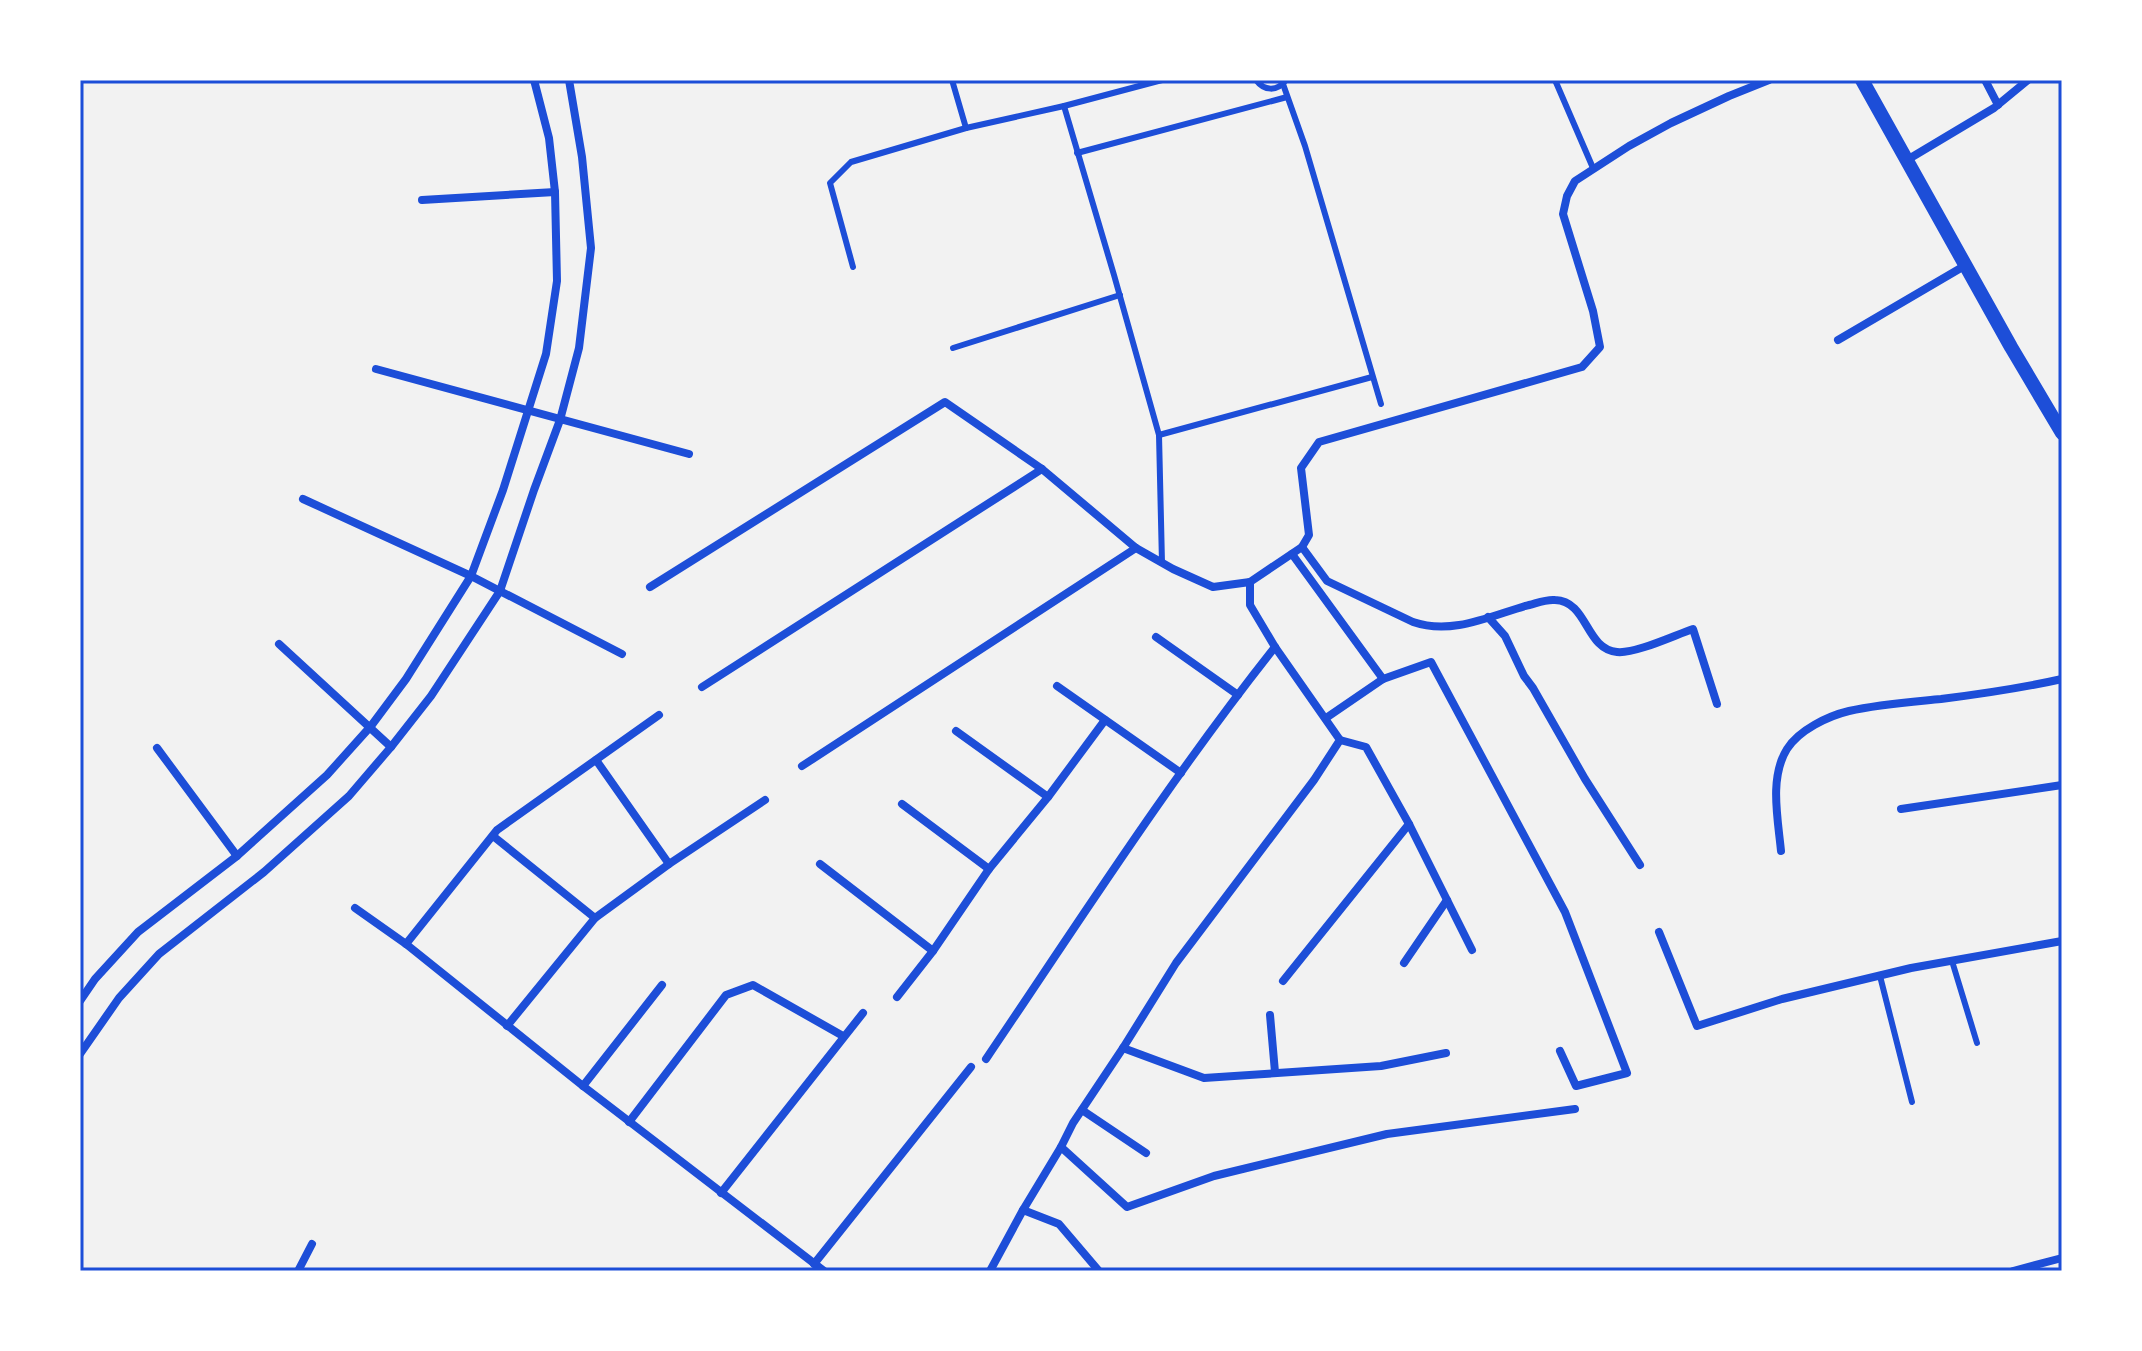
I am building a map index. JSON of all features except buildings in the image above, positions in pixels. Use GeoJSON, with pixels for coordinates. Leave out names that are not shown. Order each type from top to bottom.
{"type":"FeatureCollection","features":[{"type":"Feature","properties":{"kind":"street"},"geometry":{"type":"LineString","coordinates":[[80,1001],[95,979],[138,932],[237,856],[327,775],[371,726],[406,679],[471,576],[503,490],[546,354],[557,281],[555,192],[549,138],[534,80]]}},
{"type":"Feature","properties":{"kind":"street"},"geometry":{"type":"LineString","coordinates":[[80,1054],[119,998],[159,954],[264,872],[349,796],[431,696],[500,591],[560,420],[579,348],[591,248],[582,157],[569,80]]}},
{"type":"Feature","properties":{"kind":"street"},"geometry":{"type":"LineString","coordinates":[[650,587],[945,402],[1042,469],[1136,548],[1213,587],[1250,582],[1302,547],[1309,535],[1301,468],[1319,442],[1582,367],[1600,347],[1593,311],[1563,214],[1575,181],[1671,123],[1769,80]]}},
{"type":"Feature","properties":{"kind":"street"},"geometry":{"type":"LineString","coordinates":[[1862,80],[2062,433]]}},
{"type":"Feature","properties":{"kind":"street"},"geometry":{"type":"LineString","coordinates":[[1985,80],[1998,105]]}},
{"type":"Feature","properties":{"kind":"street"},"geometry":{"type":"LineString","coordinates":[[1907,160],[1998,105],[2028,80]]}},
{"type":"Feature","properties":{"kind":"street"},"geometry":{"type":"LineString","coordinates":[[422,200],[555,192]]}},
{"type":"Feature","properties":{"kind":"street"},"geometry":{"type":"LineString","coordinates":[[1838,340],[1966,265]]}},
{"type":"Feature","properties":{"kind":"street"},"geometry":{"type":"LineString","coordinates":[[376,369],[689,454]]}},
{"type":"Feature","properties":{"kind":"street"},"geometry":{"type":"LineString","coordinates":[[702,687],[1042,469]]}},
{"type":"Feature","properties":{"kind":"street"},"geometry":{"type":"LineString","coordinates":[[303,499],[471,576],[622,654]]}},
{"type":"Feature","properties":{"kind":"street"},"geometry":{"type":"LineString","coordinates":[[1302,547],[1327,581],[1427,627],[1453,627],[1553,599],[1569,604],[1578,612],[1597,643],[1615,652],[1627,651],[1693,629],[1717,704]]}},
{"type":"Feature","properties":{"kind":"street"},"geometry":{"type":"LineString","coordinates":[[802,766],[1136,548]]}},
{"type":"Feature","properties":{"kind":"street"},"geometry":{"type":"LineString","coordinates":[[1292,554],[1383,679]]}},
{"type":"Feature","properties":{"kind":"street"},"geometry":{"type":"LineString","coordinates":[[1250,582],[1250,605],[1275,647],[1340,740],[1366,747],[1409,824],[1472,950]]}},
{"type":"Feature","properties":{"kind":"street"},"geometry":{"type":"LineString","coordinates":[[1488,617],[1505,636],[1524,676],[1640,865]]}},
{"type":"Feature","properties":{"kind":"street"},"geometry":{"type":"LineString","coordinates":[[1156,637],[1238,695]]}},
{"type":"Feature","properties":{"kind":"street"},"geometry":{"type":"LineString","coordinates":[[279,644],[391,747]]}},
{"type":"Feature","properties":{"kind":"street"},"geometry":{"type":"LineString","coordinates":[[986,1059],[1181,773],[1275,647]]}},
{"type":"Feature","properties":{"kind":"street"},"geometry":{"type":"LineString","coordinates":[[1326,718],[1383,679],[1431,662],[1565,912],[1627,1073],[1576,1086],[1560,1051]]}},
{"type":"Feature","properties":{"kind":"street"},"geometry":{"type":"LineString","coordinates":[[1781,851],[1777,797],[1779,770],[1788,748],[1805,730],[1846,711],[2026,687],[2062,679]]}},
{"type":"Feature","properties":{"kind":"street"},"geometry":{"type":"LineString","coordinates":[[1057,686],[1181,773]]}},
{"type":"Feature","properties":{"kind":"street"},"geometry":{"type":"LineString","coordinates":[[406,944],[497,830],[659,715]]}},
{"type":"Feature","properties":{"kind":"street"},"geometry":{"type":"LineString","coordinates":[[897,997],[989,869],[1105,720]]}},
{"type":"Feature","properties":{"kind":"street"},"geometry":{"type":"LineString","coordinates":[[956,731],[1048,797]]}},
{"type":"Feature","properties":{"kind":"street"},"geometry":{"type":"LineString","coordinates":[[990,1271],[1073,1123],[1176,963],[1314,780],[1340,740]]}},
{"type":"Feature","properties":{"kind":"street"},"geometry":{"type":"LineString","coordinates":[[157,748],[237,856]]}},
{"type":"Feature","properties":{"kind":"street"},"geometry":{"type":"LineString","coordinates":[[596,760],[669,864]]}},
{"type":"Feature","properties":{"kind":"street"},"geometry":{"type":"LineString","coordinates":[[1901,809],[2062,785]]}},
{"type":"Feature","properties":{"kind":"street"},"geometry":{"type":"LineString","coordinates":[[507,1026],[595,918],[765,800]]}},
{"type":"Feature","properties":{"kind":"street"},"geometry":{"type":"LineString","coordinates":[[902,804],[989,869]]}},
{"type":"Feature","properties":{"kind":"street"},"geometry":{"type":"LineString","coordinates":[[1283,981],[1409,824]]}},
{"type":"Feature","properties":{"kind":"street"},"geometry":{"type":"LineString","coordinates":[[493,836],[595,918]]}},
{"type":"Feature","properties":{"kind":"street"},"geometry":{"type":"LineString","coordinates":[[820,864],[933,951]]}},
{"type":"Feature","properties":{"kind":"street"},"geometry":{"type":"LineString","coordinates":[[1404,963],[1447,900]]}},
{"type":"Feature","properties":{"kind":"street"},"geometry":{"type":"LineString","coordinates":[[355,908],[406,944],[629,1122],[824,1271]]}},
{"type":"Feature","properties":{"kind":"street"},"geometry":{"type":"LineString","coordinates":[[1659,932],[1697,1026],[1782,999],[1911,968],[2062,941]]}},
{"type":"Feature","properties":{"kind":"street"},"geometry":{"type":"LineString","coordinates":[[583,1086],[662,985]]}},
{"type":"Feature","properties":{"kind":"street"},"geometry":{"type":"LineString","coordinates":[[629,1122],[726,995],[753,985],[843,1036]]}},
{"type":"Feature","properties":{"kind":"street"},"geometry":{"type":"LineString","coordinates":[[721,1193],[863,1013]]}},
{"type":"Feature","properties":{"kind":"street"},"geometry":{"type":"LineString","coordinates":[[1270,1015],[1275,1072]]}},
{"type":"Feature","properties":{"kind":"street"},"geometry":{"type":"LineString","coordinates":[[1123,1048],[1204,1078],[1381,1066],[1446,1053]]}},
{"type":"Feature","properties":{"kind":"street"},"geometry":{"type":"LineString","coordinates":[[814,1264],[971,1067]]}},
{"type":"Feature","properties":{"kind":"street"},"geometry":{"type":"LineString","coordinates":[[1061,1147],[1127,1207],[1214,1176],[1387,1134],[1575,1109]]}},
{"type":"Feature","properties":{"kind":"street"},"geometry":{"type":"LineString","coordinates":[[1082,1110],[1146,1153]]}},
{"type":"Feature","properties":{"kind":"street"},"geometry":{"type":"LineString","coordinates":[[1023,1210],[1059,1224],[1099,1271]]}},
{"type":"Feature","properties":{"kind":"street"},"geometry":{"type":"LineString","coordinates":[[298,1271],[312,1244]]}},
{"type":"Feature","properties":{"kind":"street"},"geometry":{"type":"LineString","coordinates":[[2013,1271],[2062,1258]]}},
{"type":"Feature","properties":{"kind":"lane"},"geometry":{"type":"LineString","coordinates":[[952,80],[966,128]]}},
{"type":"Feature","properties":{"kind":"lane"},"geometry":{"type":"LineString","coordinates":[[853,267],[830,183],[851,162],[966,128],[1162,80]]}},
{"type":"Feature","properties":{"kind":"lane"},"geometry":{"type":"LineString","coordinates":[[1256,80],[1268,89],[1284,82],[1381,404]]}},
{"type":"Feature","properties":{"kind":"lane"},"geometry":{"type":"LineString","coordinates":[[1555,80],[1593,168]]}},
{"type":"Feature","properties":{"kind":"lane"},"geometry":{"type":"LineString","coordinates":[[1077,153],[1287,97]]}},
{"type":"Feature","properties":{"kind":"lane"},"geometry":{"type":"LineString","coordinates":[[1064,106],[1159,435],[1162,563]]}},
{"type":"Feature","properties":{"kind":"lane"},"geometry":{"type":"LineString","coordinates":[[953,348],[1120,295]]}},
{"type":"Feature","properties":{"kind":"lane"},"geometry":{"type":"LineString","coordinates":[[1159,435],[1372,377]]}},
{"type":"Feature","properties":{"kind":"lane"},"geometry":{"type":"LineString","coordinates":[[1952,961],[1977,1043]]}},
{"type":"Feature","properties":{"kind":"lane"},"geometry":{"type":"LineString","coordinates":[[1880,976],[1912,1102]]}}]}
